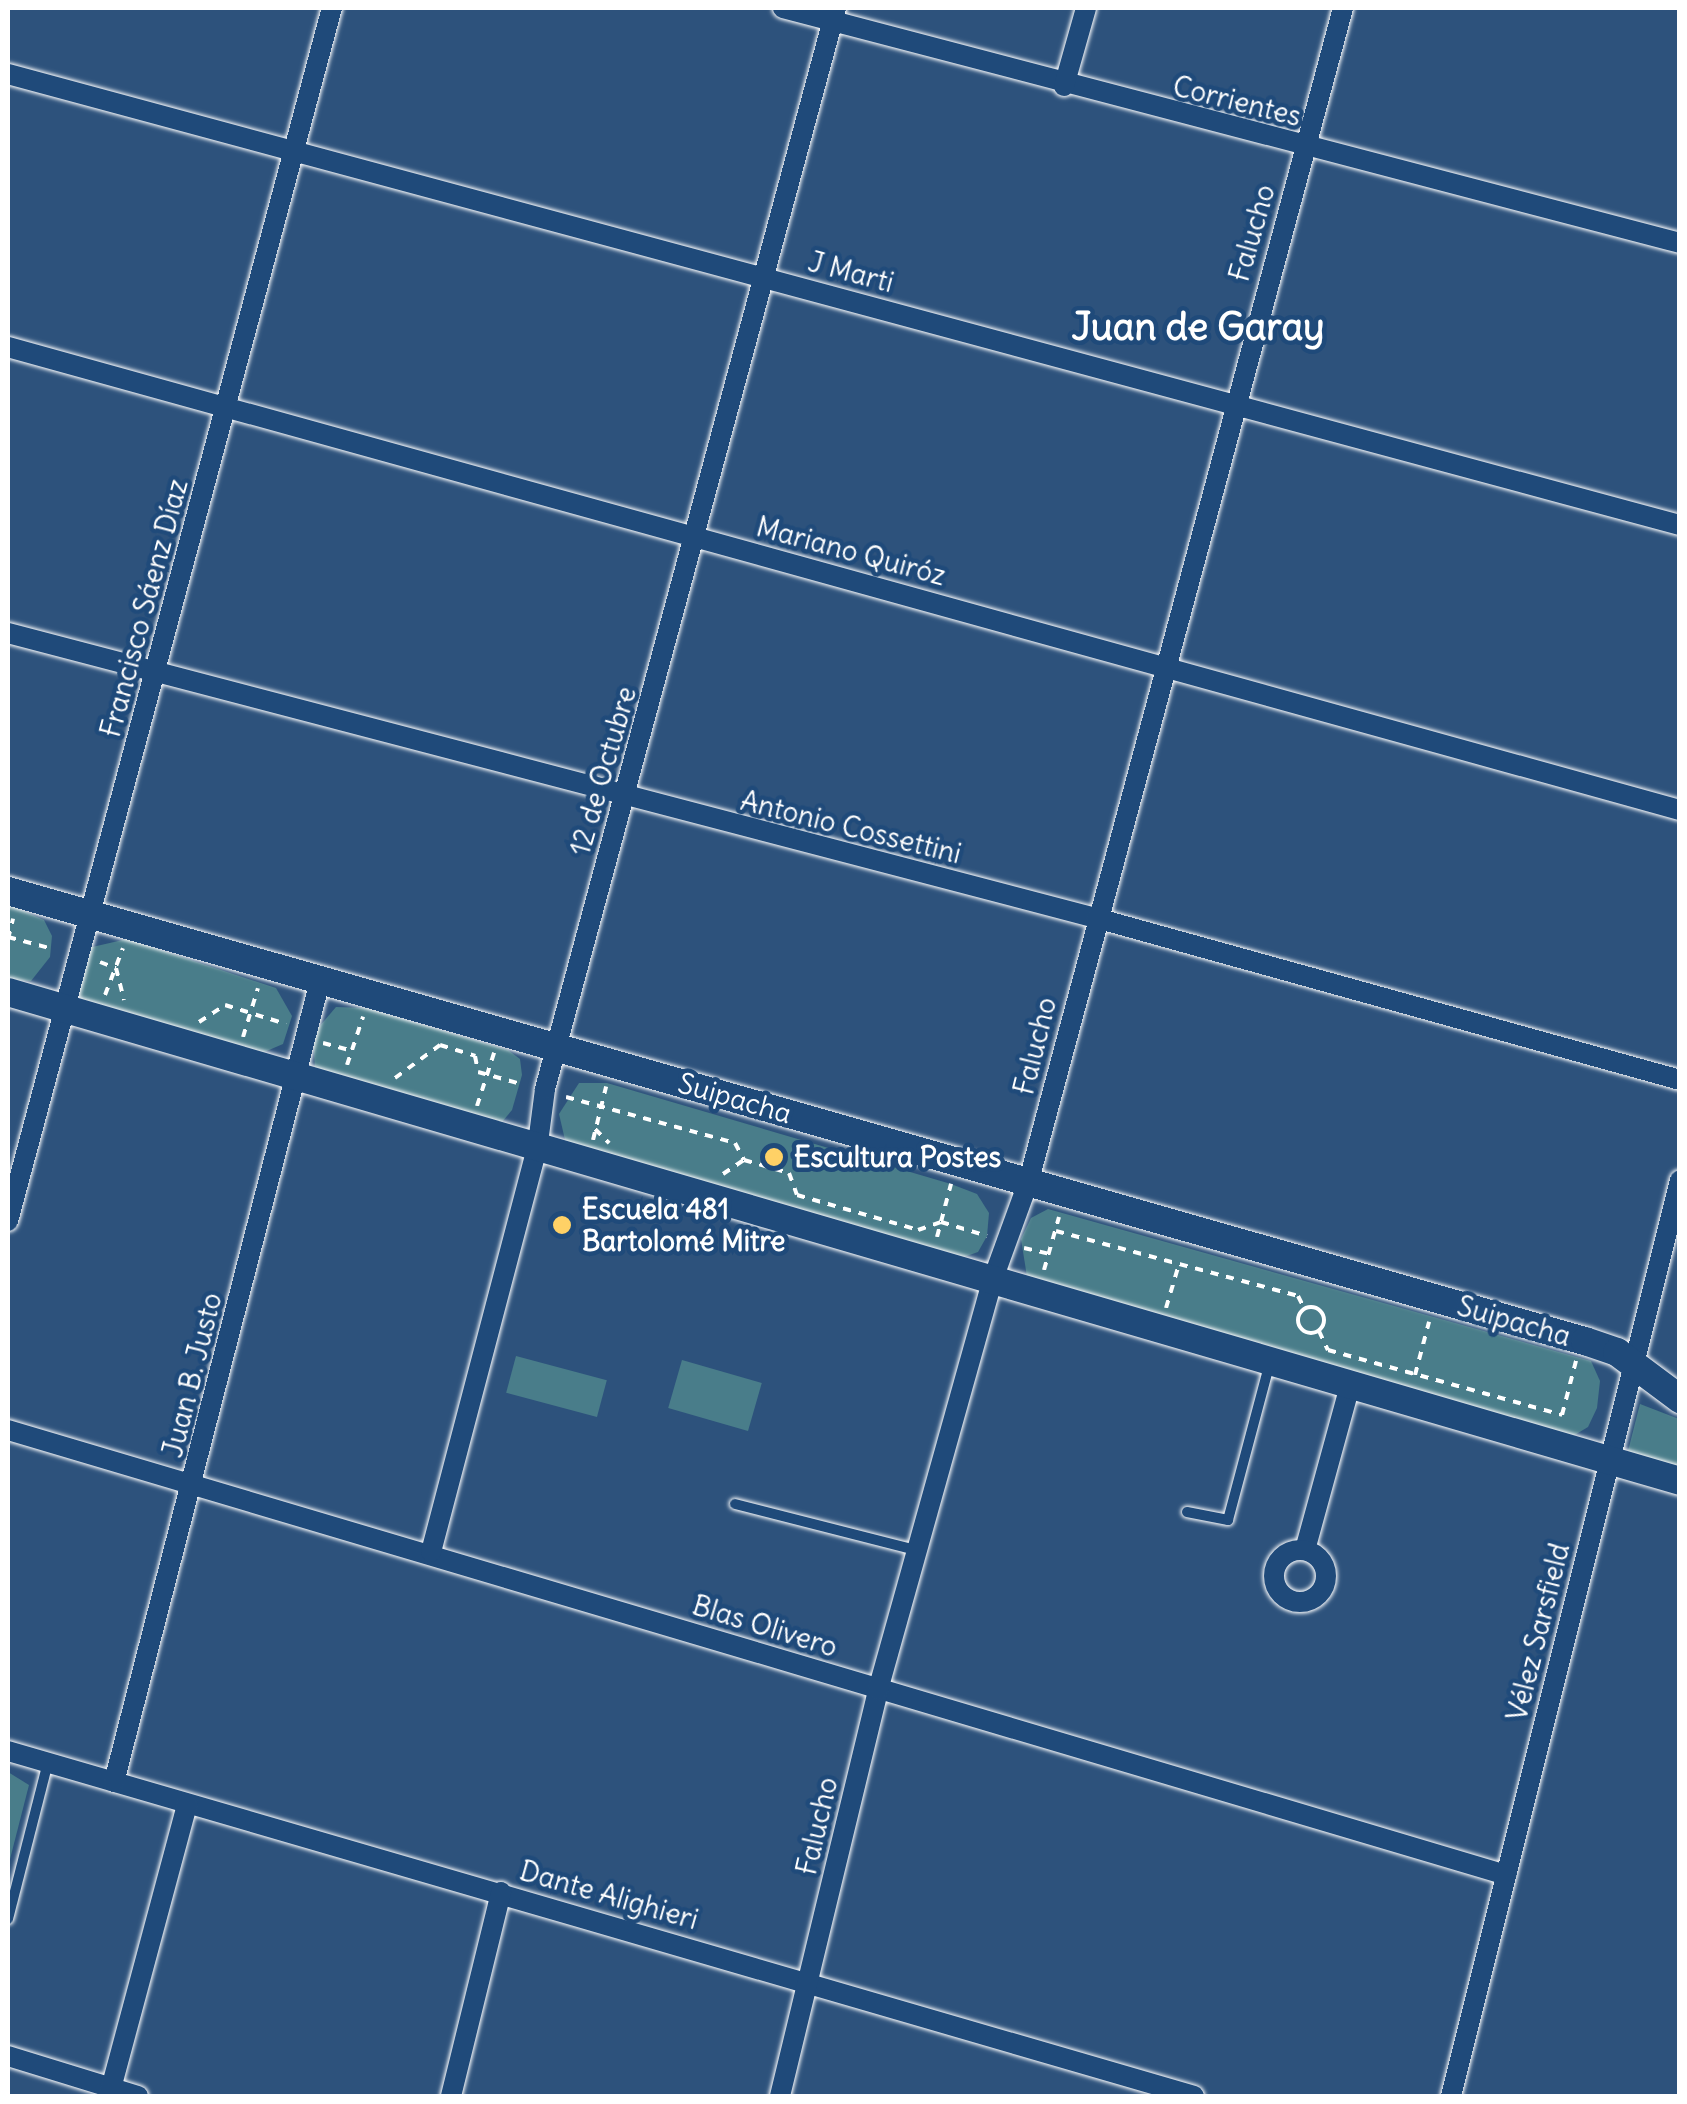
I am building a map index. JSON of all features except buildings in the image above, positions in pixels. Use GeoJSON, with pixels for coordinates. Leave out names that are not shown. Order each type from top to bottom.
{"type":"FeatureCollection","features":[{"type":"Feature","properties":{"kind":"street","name":"Francisco Sáenz Díaz"},"geometry":{"type":"LineString","coordinates":[[8,1222],[332,8]]}},
{"type":"Feature","properties":{"kind":"street","name":"Corrientes"},"geometry":{"type":"LineString","coordinates":[[783,8],[834,14],[1064,86],[1679,243]]}},
{"type":"Feature","properties":{"kind":"street"},"geometry":{"type":"LineString","coordinates":[[1064,86],[1086,8]]}},
{"type":"Feature","properties":{"kind":"street","name":"Falucho"},"geometry":{"type":"LineString","coordinates":[[780,2096],[878,1690],[994,1279],[1029,1180],[1162,664],[1342,8]]}},
{"type":"Feature","properties":{"kind":"street","name":"12 de Octubre"},"geometry":{"type":"LineString","coordinates":[[432,1552],[538,1143],[556,1048],[698,538],[762,277],[834,14]]}},
{"type":"Feature","properties":{"kind":"street","name":"J Marti"},"geometry":{"type":"LineString","coordinates":[[8,74],[1680,524]]}},
{"type":"Feature","properties":{"kind":"street","name":"Mariano Quiróz"},"geometry":{"type":"LineString","coordinates":[[8,347],[1680,810]]}},
{"type":"Feature","properties":{"kind":"street","name":"Antonio Cossettini"},"geometry":{"type":"LineString","coordinates":[[8,633],[623,798],[1096,918],[1680,1080]]}},
{"type":"Feature","properties":{"kind":"street","name":"Suipacha"},"geometry":{"type":"LineString","coordinates":[[12,899],[89,913],[1585,1341],[1635,1363],[1673,1389]]}},
{"type":"Feature","properties":{"kind":"street","name":"Juan B. Justo"},"geometry":{"type":"LineString","coordinates":[[114,1782],[194,1482],[292,1078],[320,982]]}},
{"type":"Feature","properties":{"kind":"street"},"geometry":{"type":"LineString","coordinates":[[8,992],[292,1078],[343,1077],[538,1143],[1680,1481]]}},
{"type":"Feature","properties":{"kind":"street","name":"Vélez Sarsfield"},"geometry":{"type":"LineString","coordinates":[[1451,2096],[1680,1180]]}},
{"type":"Feature","properties":{"kind":"street"},"geometry":{"type":"LineString","coordinates":[[1305,1550],[1350,1384]]}},
{"type":"Feature","properties":{"kind":"street","name":"Blas Olivero"},"geometry":{"type":"LineString","coordinates":[[8,1430],[432,1552],[878,1690],[1506,1875]]}},
{"type":"Feature","properties":{"kind":"street","name":"Dante Alighieri"},"geometry":{"type":"LineString","coordinates":[[8,1751],[1194,2096]]}},
{"type":"Feature","properties":{"kind":"street"},"geometry":{"type":"LineString","coordinates":[[110,2092],[187,1804]]}},
{"type":"Feature","properties":{"kind":"street"},"geometry":{"type":"LineString","coordinates":[[451,2096],[502,1892]]}},
{"type":"Feature","properties":{"kind":"street"},"geometry":{"type":"LineString","coordinates":[[8,2056],[110,2092],[138,2096]]}},
{"type":"Feature","properties":{"kind":"lane"},"geometry":{"type":"LineString","coordinates":[[1187,1512],[1228,1520],[1270,1361]]}},
{"type":"Feature","properties":{"kind":"lane"},"geometry":{"type":"LineString","coordinates":[[735,1504],[917,1550]]}},
{"type":"Feature","properties":{"kind":"lane"},"geometry":{"type":"LineString","coordinates":[[8,1918],[48,1762]]}},
{"type":"Feature","properties":{"kind":"path"},"geometry":{"type":"LineString","coordinates":[[12,899],[8,938],[53,950]]}},
{"type":"Feature","properties":{"kind":"path"},"geometry":{"type":"LineString","coordinates":[[104,998],[127,939]]}},
{"type":"Feature","properties":{"kind":"path"},"geometry":{"type":"LineString","coordinates":[[116,968],[125,1002]]}},
{"type":"Feature","properties":{"kind":"path"},"geometry":{"type":"LineString","coordinates":[[238,1053],[261,979]]}},
{"type":"Feature","properties":{"kind":"path"},"geometry":{"type":"LineString","coordinates":[[195,1024],[225,1005],[306,1030]]}},
{"type":"Feature","properties":{"kind":"path"},"geometry":{"type":"LineString","coordinates":[[343,1077],[366,1008]]}},
{"type":"Feature","properties":{"kind":"path"},"geometry":{"type":"LineString","coordinates":[[472,1123],[496,1044]]}},
{"type":"Feature","properties":{"kind":"path"},"geometry":{"type":"LineString","coordinates":[[380,1074],[396,1079],[440,1045],[475,1056],[478,1072],[521,1084]]}},
{"type":"Feature","properties":{"kind":"path"},"geometry":{"type":"LineString","coordinates":[[343,1077],[364,1069]]}},
{"type":"Feature","properties":{"kind":"path"},"geometry":{"type":"LineString","coordinates":[[589,1155],[607,1083]]}},
{"type":"Feature","properties":{"kind":"path"},"geometry":{"type":"LineString","coordinates":[[560,1096],[735,1142],[744,1160],[789,1172],[798,1195],[918,1230],[941,1222],[987,1236]]}},
{"type":"Feature","properties":{"kind":"path"},"geometry":{"type":"LineString","coordinates":[[595,1129],[610,1145],[627,1149]]}},
{"type":"Feature","properties":{"kind":"path"},"geometry":{"type":"LineString","coordinates":[[710,1171],[727,1175],[744,1160]]}},
{"type":"Feature","properties":{"kind":"path"},"geometry":{"type":"LineString","coordinates":[[933,1254],[951,1184]]}},
{"type":"Feature","properties":{"kind":"path"},"geometry":{"type":"LineString","coordinates":[[1040,1286],[1059,1212]]}},
{"type":"Feature","properties":{"kind":"path"},"geometry":{"type":"LineString","coordinates":[[1056,1230],[1298,1296],[1304,1308],[1300,1328],[1320,1331]]}},
{"type":"Feature","properties":{"kind":"path"},"geometry":{"type":"LineString","coordinates":[[1020,1247],[1049,1254]]}},
{"type":"Feature","properties":{"kind":"path"},"geometry":{"type":"LineString","coordinates":[[1162,1321],[1179,1264]]}},
{"type":"Feature","properties":{"kind":"path"},"geometry":{"type":"LineString","coordinates":[[1304,1308],[1323,1314],[1320,1331],[1328,1350],[1562,1415]]}},
{"type":"Feature","properties":{"kind":"path"},"geometry":{"type":"LineString","coordinates":[[1415,1375],[1430,1316]]}},
{"type":"Feature","properties":{"kind":"path"},"geometry":{"type":"LineString","coordinates":[[1558,1432],[1577,1357]]}},
{"type":"Feature","properties":{"kind":"green space"},"geometry":{"type":"Polygon","coordinates":[[[8,904],[44,920],[52,936],[50,957],[31,981],[8,980],[8,904]]]}},
{"type":"Feature","properties":{"kind":"green space"},"geometry":{"type":"Polygon","coordinates":[[[127,939],[276,988],[292,1016],[283,1044],[255,1056],[85,1004],[77,992],[88,948],[127,939]]]}},
{"type":"Feature","properties":{"kind":"green space"},"geometry":{"type":"Polygon","coordinates":[[[336,1007],[366,1008],[508,1050],[520,1059],[522,1075],[512,1110],[502,1122],[315,1070],[313,1034],[336,1007]]]}},
{"type":"Feature","properties":{"kind":"green space"},"geometry":{"type":"Polygon","coordinates":[[[579,1083],[607,1083],[951,1184],[977,1194],[989,1213],[987,1236],[978,1252],[958,1259],[566,1144],[559,1114],[579,1083]]]}},
{"type":"Feature","properties":{"kind":"green space"},"geometry":{"type":"Polygon","coordinates":[[[1048,1209],[1591,1361],[1600,1381],[1597,1408],[1588,1427],[1573,1436],[1028,1283],[1021,1239],[1031,1218],[1048,1209]]]}},
{"type":"Feature","properties":{"kind":"green space"},"geometry":{"type":"Polygon","coordinates":[[[516,1356],[607,1380],[597,1417],[506,1393],[516,1356]]]}},
{"type":"Feature","properties":{"kind":"green space"},"geometry":{"type":"Polygon","coordinates":[[[682,1360],[762,1383],[748,1431],[668,1408],[682,1360]]]}},
{"type":"Feature","properties":{"kind":"green space"},"geometry":{"type":"Polygon","coordinates":[[[1640,1404],[1679,1419],[1679,1468],[1628,1451],[1640,1404]]]}},
{"type":"Feature","properties":{"kind":"green space"},"geometry":{"type":"Polygon","coordinates":[[[8,1772],[29,1785],[8,1867],[8,1772]]]}},
{"type":"Feature","properties":{"kind":"place","name":"Escultura Postes"},"geometry":{"type":"Point","coordinates":[774,1157]}},
{"type":"Feature","properties":{"kind":"place","name":"Escuela 481 Bartolomé Mitre"},"geometry":{"type":"Point","coordinates":[562,1225]}},
{"type":"Feature","properties":{"kind":"district","name":"Juan de Garay"},"geometry":{"type":"Point","coordinates":[1198,327]}}]}
